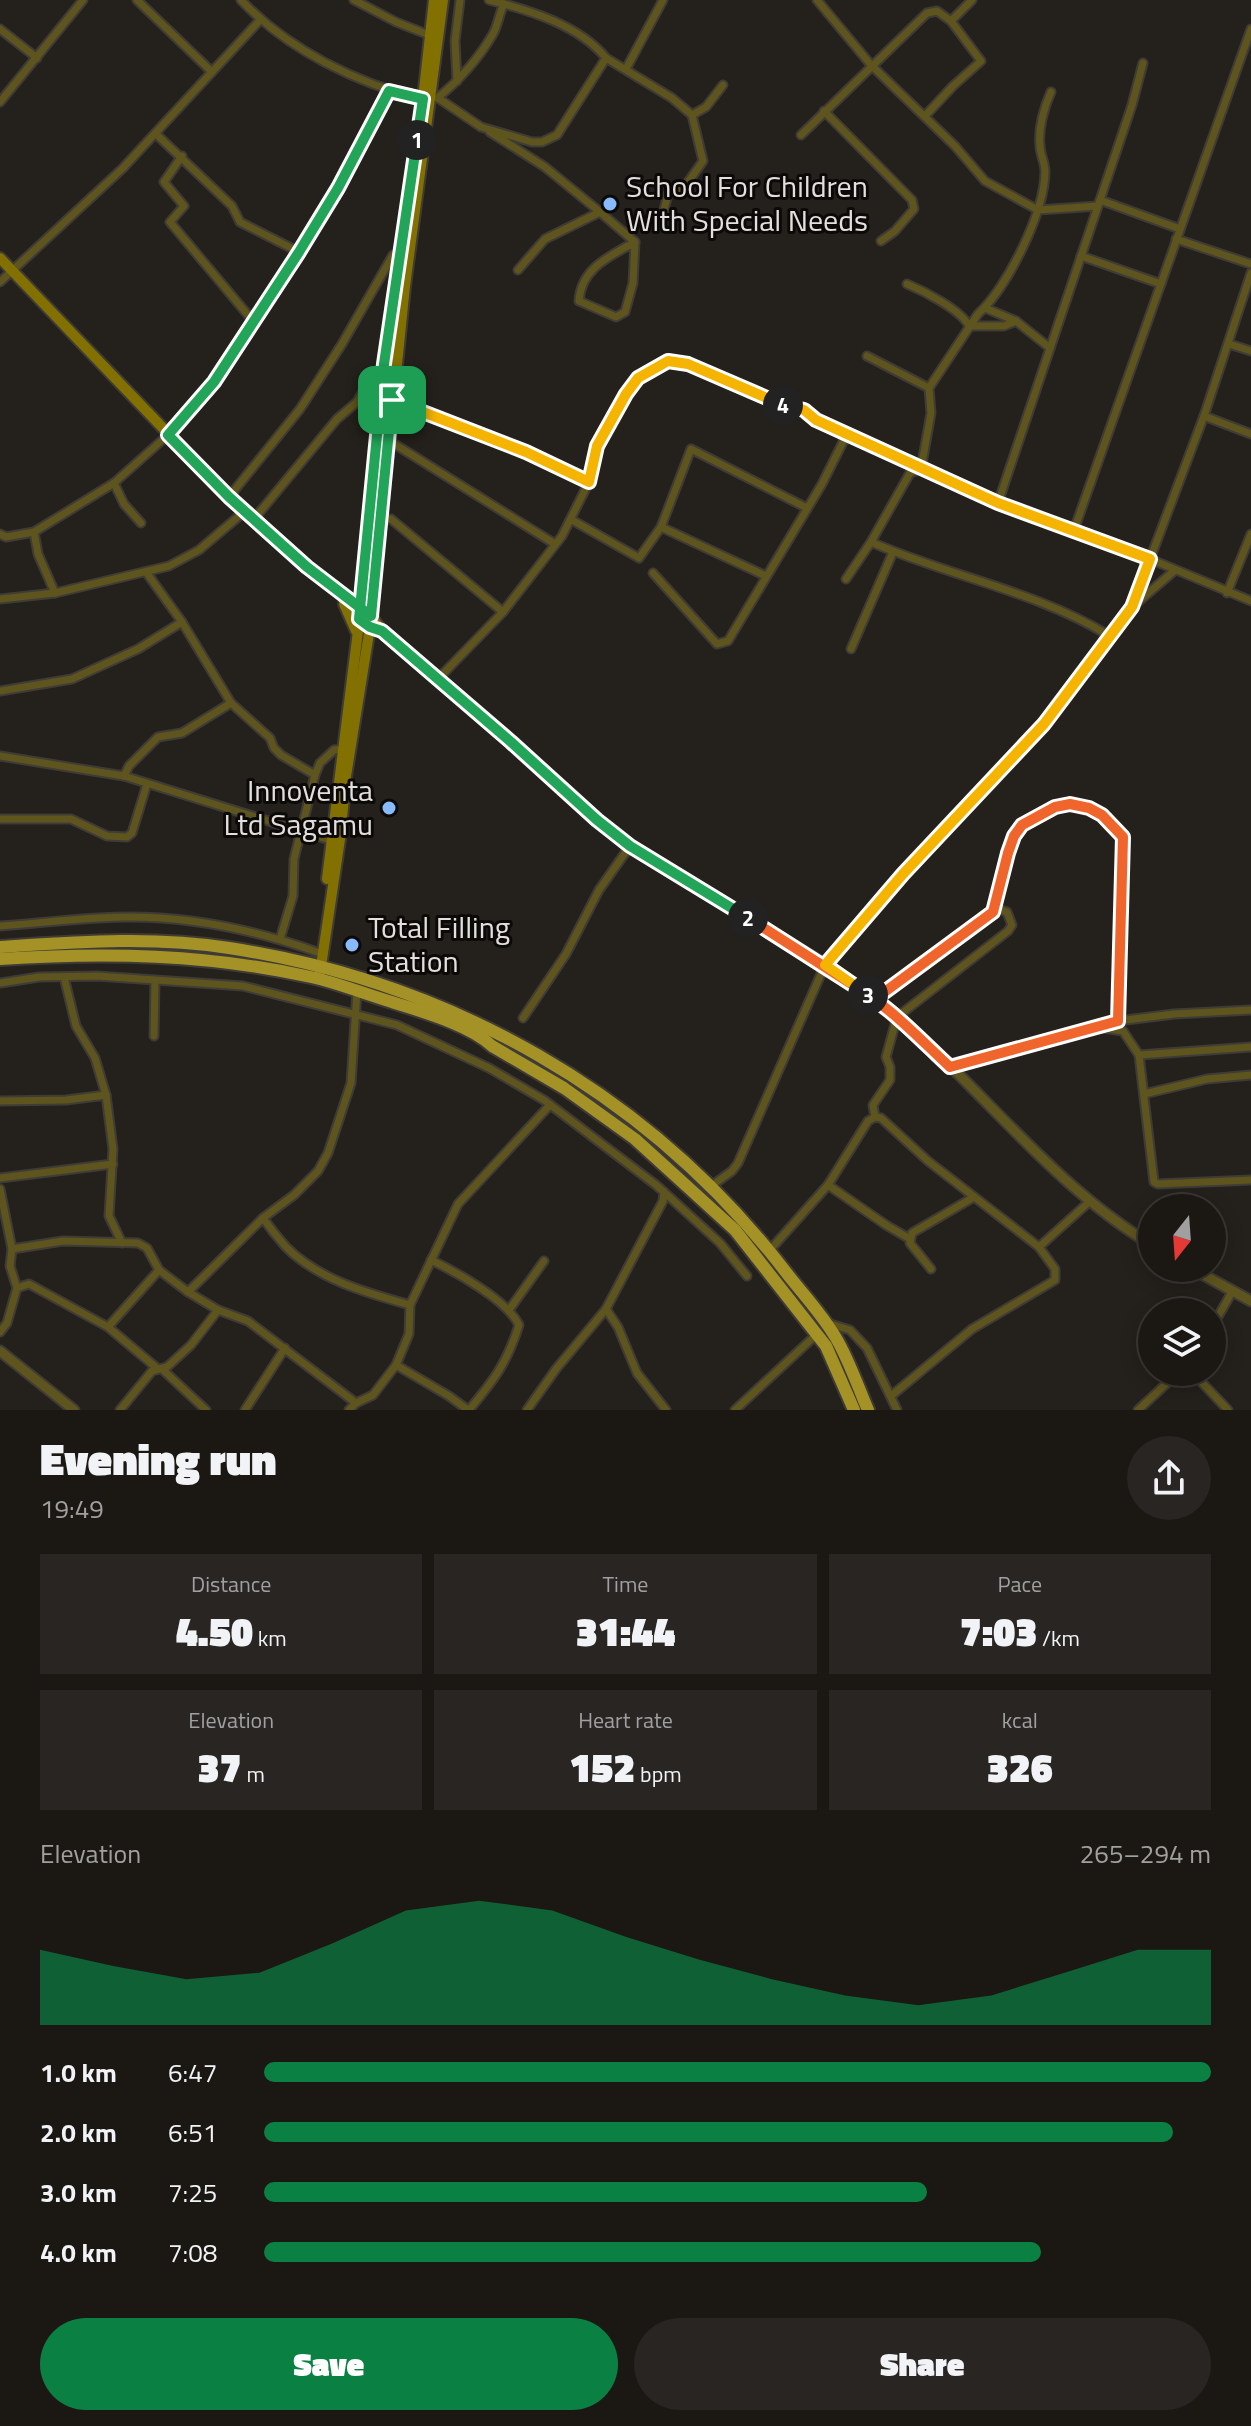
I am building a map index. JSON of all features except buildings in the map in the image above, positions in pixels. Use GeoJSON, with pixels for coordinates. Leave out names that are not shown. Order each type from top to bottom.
{"type":"FeatureCollection","features":[{"type":"Feature","properties":{"kind":"highway"},"geometry":{"type":"LineString","coordinates":[[0,947],[99,940],[228,947],[425,1000],[499,1033],[600,1093],[641,1124],[710,1187],[770,1250],[825,1322],[837,1339],[868,1410]]}},
{"type":"Feature","properties":{"kind":"highway"},"geometry":{"type":"LineString","coordinates":[[0,959],[106,954],[164,956],[317,972],[357,991],[421,1011],[483,1037],[492,1046],[564,1088],[635,1139],[735,1230],[826,1346],[854,1410]]}},
{"type":"Feature","properties":{"kind":"main road"},"geometry":{"type":"LineString","coordinates":[[317,972],[360,613],[384,364],[400,253],[431,98],[429,35],[434,0]]}},
{"type":"Feature","properties":{"kind":"main road"},"geometry":{"type":"LineString","coordinates":[[317,972],[340,839],[346,776],[371,622],[392,400],[443,0]]}},
{"type":"Feature","properties":{"kind":"main road"},"geometry":{"type":"LineString","coordinates":[[0,258],[229,497],[307,567],[313,578],[382,631]]}},
{"type":"Feature","properties":{"kind":"main road"},"geometry":{"type":"LineString","coordinates":[[344,600],[363,583]]}},
{"type":"Feature","properties":{"kind":"main road"},"geometry":{"type":"LineString","coordinates":[[344,600],[357,634]]}},
{"type":"Feature","properties":{"kind":"street"},"geometry":{"type":"LineString","coordinates":[[0,102],[83,0]]}},
{"type":"Feature","properties":{"kind":"street"},"geometry":{"type":"LineString","coordinates":[[137,0],[212,72]]}},
{"type":"Feature","properties":{"kind":"street"},"geometry":{"type":"LineString","coordinates":[[241,0],[260,20],[320,59],[389,91],[431,98],[481,127],[545,167],[635,242]]}},
{"type":"Feature","properties":{"kind":"street"},"geometry":{"type":"LineString","coordinates":[[354,0],[429,35]]}},
{"type":"Feature","properties":{"kind":"street"},"geometry":{"type":"LineString","coordinates":[[457,81],[455,41],[460,0]]}},
{"type":"Feature","properties":{"kind":"street"},"geometry":{"type":"LineString","coordinates":[[489,0],[526,9],[553,21],[599,48],[606,58],[672,98],[692,115],[703,161],[682,188],[668,194],[660,226]]}},
{"type":"Feature","properties":{"kind":"street"},"geometry":{"type":"LineString","coordinates":[[626,69],[663,0]]}},
{"type":"Feature","properties":{"kind":"street"},"geometry":{"type":"LineString","coordinates":[[817,0],[871,65],[925,116],[985,181],[1038,210],[1099,203],[1180,229]]}},
{"type":"Feature","properties":{"kind":"street"},"geometry":{"type":"LineString","coordinates":[[951,21],[972,0]]}},
{"type":"Feature","properties":{"kind":"street"},"geometry":{"type":"LineString","coordinates":[[431,98],[457,81],[495,31],[504,4]]}},
{"type":"Feature","properties":{"kind":"street"},"geometry":{"type":"LineString","coordinates":[[801,135],[927,13],[937,11],[951,21],[981,61],[925,116]]}},
{"type":"Feature","properties":{"kind":"street"},"geometry":{"type":"LineString","coordinates":[[0,282],[123,168],[260,20]]}},
{"type":"Feature","properties":{"kind":"street"},"geometry":{"type":"LineString","coordinates":[[0,29],[37,58]]}},
{"type":"Feature","properties":{"kind":"street"},"geometry":{"type":"LineString","coordinates":[[1074,530],[1251,29]]}},
{"type":"Feature","properties":{"kind":"street"},"geometry":{"type":"LineString","coordinates":[[481,127],[532,142],[549,141],[557,135],[606,58]]}},
{"type":"Feature","properties":{"kind":"street"},"geometry":{"type":"LineString","coordinates":[[998,503],[1132,105],[1143,63]]}},
{"type":"Feature","properties":{"kind":"street"},"geometry":{"type":"LineString","coordinates":[[692,115],[706,107],[723,85]]}},
{"type":"Feature","properties":{"kind":"street"},"geometry":{"type":"LineString","coordinates":[[0,534],[6,537],[34,532],[114,483],[168,435],[214,382],[299,252],[338,188],[389,91]]}},
{"type":"Feature","properties":{"kind":"street"},"geometry":{"type":"LineString","coordinates":[[921,469],[931,413],[929,388],[969,326],[990,306],[1024,245],[1038,210],[1045,170],[1039,144],[1043,109],[1051,92]]}},
{"type":"Feature","properties":{"kind":"street"},"geometry":{"type":"LineString","coordinates":[[824,111],[912,200],[914,209],[909,217],[881,241]]}},
{"type":"Feature","properties":{"kind":"street"},"geometry":{"type":"LineString","coordinates":[[156,134],[232,206],[240,222],[299,252]]}},
{"type":"Feature","properties":{"kind":"street"},"geometry":{"type":"LineString","coordinates":[[182,156],[164,182],[184,206],[170,222],[253,321]]}},
{"type":"Feature","properties":{"kind":"street"},"geometry":{"type":"LineString","coordinates":[[518,270],[545,239],[600,212]]}},
{"type":"Feature","properties":{"kind":"street"},"geometry":{"type":"LineString","coordinates":[[1176,239],[1251,264]]}},
{"type":"Feature","properties":{"kind":"street"},"geometry":{"type":"LineString","coordinates":[[635,242],[633,283],[625,312],[616,317],[579,301],[580,286],[595,266],[635,242]]}},
{"type":"Feature","properties":{"kind":"street"},"geometry":{"type":"LineString","coordinates":[[229,497],[300,409],[393,255],[400,253]]}},
{"type":"Feature","properties":{"kind":"street"},"geometry":{"type":"LineString","coordinates":[[1081,256],[1161,284]]}},
{"type":"Feature","properties":{"kind":"street"},"geometry":{"type":"LineString","coordinates":[[1132,607],[1204,416],[1251,273]]}},
{"type":"Feature","properties":{"kind":"street"},"geometry":{"type":"LineString","coordinates":[[907,284],[938,300],[966,320],[969,326]]}},
{"type":"Feature","properties":{"kind":"street"},"geometry":{"type":"LineString","coordinates":[[985,308],[1016,321],[1050,348]]}},
{"type":"Feature","properties":{"kind":"street"},"geometry":{"type":"LineString","coordinates":[[969,326],[1004,326],[1016,321]]}},
{"type":"Feature","properties":{"kind":"street"},"geometry":{"type":"LineString","coordinates":[[1229,344],[1251,351]]}},
{"type":"Feature","properties":{"kind":"street"},"geometry":{"type":"LineString","coordinates":[[867,356],[929,388]]}},
{"type":"Feature","properties":{"kind":"street"},"geometry":{"type":"LineString","coordinates":[[437,680],[503,612],[555,544],[572,520],[589,482],[597,446],[626,394],[638,378],[668,361],[688,364],[771,401],[804,410],[816,420],[998,503],[1150,559],[1251,601]]}},
{"type":"Feature","properties":{"kind":"street"},"geometry":{"type":"LineString","coordinates":[[254,519],[337,419],[357,402],[368,382],[384,364]]}},
{"type":"Feature","properties":{"kind":"street"},"geometry":{"type":"LineString","coordinates":[[392,400],[526,452],[589,482]]}},
{"type":"Feature","properties":{"kind":"street"},"geometry":{"type":"LineString","coordinates":[[1204,416],[1251,434]]}},
{"type":"Feature","properties":{"kind":"street"},"geometry":{"type":"LineString","coordinates":[[653,573],[717,644],[728,641],[848,432]]}},
{"type":"Feature","properties":{"kind":"street"},"geometry":{"type":"LineString","coordinates":[[388,440],[555,544]]}},
{"type":"Feature","properties":{"kind":"street"},"geometry":{"type":"LineString","coordinates":[[572,520],[639,558],[661,527],[691,449],[807,508]]}},
{"type":"Feature","properties":{"kind":"street"},"geometry":{"type":"LineString","coordinates":[[846,579],[910,473],[921,469]]}},
{"type":"Feature","properties":{"kind":"street"},"geometry":{"type":"LineString","coordinates":[[114,483],[124,504],[141,523]]}},
{"type":"Feature","properties":{"kind":"street"},"geometry":{"type":"LineString","coordinates":[[0,599],[55,593],[146,572],[186,559],[245,511]]}},
{"type":"Feature","properties":{"kind":"street"},"geometry":{"type":"LineString","coordinates":[[380,519],[391,519],[503,612]]}},
{"type":"Feature","properties":{"kind":"street"},"geometry":{"type":"LineString","coordinates":[[661,527],[766,576]]}},
{"type":"Feature","properties":{"kind":"street"},"geometry":{"type":"LineString","coordinates":[[34,532],[38,554],[55,593]]}},
{"type":"Feature","properties":{"kind":"street"},"geometry":{"type":"LineString","coordinates":[[1227,593],[1251,534]]}},
{"type":"Feature","properties":{"kind":"street"},"geometry":{"type":"LineString","coordinates":[[871,542],[1020,596],[1090,624],[1108,635]]}},
{"type":"Feature","properties":{"kind":"street"},"geometry":{"type":"LineString","coordinates":[[851,649],[893,552]]}},
{"type":"Feature","properties":{"kind":"street"},"geometry":{"type":"LineString","coordinates":[[710,1187],[738,1163],[825,965],[903,874],[1044,724],[1132,607],[1174,571]]}},
{"type":"Feature","properties":{"kind":"street"},"geometry":{"type":"LineString","coordinates":[[146,572],[182,622],[231,703],[270,738],[281,755],[315,775]]}},
{"type":"Feature","properties":{"kind":"street"},"geometry":{"type":"LineString","coordinates":[[0,691],[72,679],[138,649],[182,622]]}},
{"type":"Feature","properties":{"kind":"street"},"geometry":{"type":"LineString","coordinates":[[382,631],[630,846],[875,999],[1089,1202],[1138,1235]]}},
{"type":"Feature","properties":{"kind":"street"},"geometry":{"type":"LineString","coordinates":[[124,776],[129,766],[158,737],[182,733],[231,703]]}},
{"type":"Feature","properties":{"kind":"street"},"geometry":{"type":"LineString","coordinates":[[280,939],[293,896],[294,859],[315,775],[320,763],[334,750],[342,749]]}},
{"type":"Feature","properties":{"kind":"street"},"geometry":{"type":"LineString","coordinates":[[0,756],[124,776],[333,841]]}},
{"type":"Feature","properties":{"kind":"street"},"geometry":{"type":"LineString","coordinates":[[0,819],[71,819],[107,836],[127,837],[132,833],[147,784]]}},
{"type":"Feature","properties":{"kind":"street"},"geometry":{"type":"LineString","coordinates":[[993,912],[1011,845],[1022,825],[1055,807],[1070,804],[1102,815],[1123,837],[1125,844],[1118,1021]]}},
{"type":"Feature","properties":{"kind":"street"},"geometry":{"type":"LineString","coordinates":[[523,1018],[566,954],[599,890],[630,846]]}},
{"type":"Feature","properties":{"kind":"street"},"geometry":{"type":"LineString","coordinates":[[875,999],[993,912],[1007,912],[1012,925],[1008,931],[897,1017],[886,1057],[890,1080],[873,1105],[875,1117]]}},
{"type":"Feature","properties":{"kind":"street"},"geometry":{"type":"LineString","coordinates":[[0,926],[130,917],[182,920],[280,939],[317,952]]}},
{"type":"Feature","properties":{"kind":"street"},"geometry":{"type":"LineString","coordinates":[[0,983],[39,977],[97,976],[243,986],[397,1025],[489,1068],[544,1100],[664,1192],[720,1243],[747,1276]]}},
{"type":"Feature","properties":{"kind":"street"},"geometry":{"type":"LineString","coordinates":[[64,977],[76,1026],[95,1058],[106,1095],[113,1164],[109,1216],[122,1243]]}},
{"type":"Feature","properties":{"kind":"street"},"geometry":{"type":"LineString","coordinates":[[154,1036],[155,981]]}},
{"type":"Feature","properties":{"kind":"street"},"geometry":{"type":"LineString","coordinates":[[188,1292],[263,1218],[294,1195],[318,1171],[328,1153],[351,1083],[357,991]]}},
{"type":"Feature","properties":{"kind":"street"},"geometry":{"type":"LineString","coordinates":[[950,1067],[1118,1021],[1251,1010]]}},
{"type":"Feature","properties":{"kind":"street"},"geometry":{"type":"LineString","coordinates":[[1092,1027],[1123,1031],[1139,1055],[1154,1182],[1251,1180]]}},
{"type":"Feature","properties":{"kind":"street"},"geometry":{"type":"LineString","coordinates":[[489,1068],[492,1046]]}},
{"type":"Feature","properties":{"kind":"street"},"geometry":{"type":"LineString","coordinates":[[1139,1055],[1251,1047]]}},
{"type":"Feature","properties":{"kind":"street"},"geometry":{"type":"LineString","coordinates":[[1144,1094],[1207,1079],[1251,1075]]}},
{"type":"Feature","properties":{"kind":"street"},"geometry":{"type":"LineString","coordinates":[[0,1101],[66,1100],[106,1095]]}},
{"type":"Feature","properties":{"kind":"street"},"geometry":{"type":"LineString","coordinates":[[349,1410],[373,1395],[396,1365],[409,1334],[410,1305],[458,1204],[549,1106]]}},
{"type":"Feature","properties":{"kind":"street"},"geometry":{"type":"LineString","coordinates":[[770,1250],[828,1185],[868,1121],[875,1117],[881,1118],[928,1161],[1039,1247],[1055,1269],[1055,1280],[972,1329],[891,1396]]}},
{"type":"Feature","properties":{"kind":"street"},"geometry":{"type":"LineString","coordinates":[[0,1178],[113,1164]]}},
{"type":"Feature","properties":{"kind":"street"},"geometry":{"type":"LineString","coordinates":[[828,1185],[910,1239]]}},
{"type":"Feature","properties":{"kind":"street"},"geometry":{"type":"LineString","coordinates":[[0,1189],[12,1249],[10,1266],[17,1288],[7,1323],[0,1332]]}},
{"type":"Feature","properties":{"kind":"street"},"geometry":{"type":"LineString","coordinates":[[527,1410],[556,1369],[606,1309],[657,1214],[664,1192]]}},
{"type":"Feature","properties":{"kind":"street"},"geometry":{"type":"LineString","coordinates":[[931,1269],[910,1243],[912,1233],[974,1197]]}},
{"type":"Feature","properties":{"kind":"street"},"geometry":{"type":"LineString","coordinates":[[1039,1247],[1089,1202]]}},
{"type":"Feature","properties":{"kind":"street"},"geometry":{"type":"LineString","coordinates":[[263,1218],[288,1249],[320,1273],[365,1292],[410,1305]]}},
{"type":"Feature","properties":{"kind":"street"},"geometry":{"type":"LineString","coordinates":[[12,1249],[63,1241],[138,1243],[147,1248],[159,1270],[188,1292],[218,1310],[248,1321],[356,1403]]}},
{"type":"Feature","properties":{"kind":"street"},"geometry":{"type":"LineString","coordinates":[[396,1365],[469,1410],[500,1373],[512,1349],[519,1325],[509,1310],[450,1269],[431,1260]]}},
{"type":"Feature","properties":{"kind":"street"},"geometry":{"type":"LineString","coordinates":[[509,1310],[544,1261]]}},
{"type":"Feature","properties":{"kind":"street"},"geometry":{"type":"LineString","coordinates":[[108,1327],[159,1270]]}},
{"type":"Feature","properties":{"kind":"street"},"geometry":{"type":"LineString","coordinates":[[1215,1282],[1251,1301]]}},
{"type":"Feature","properties":{"kind":"street"},"geometry":{"type":"LineString","coordinates":[[17,1288],[29,1284],[108,1327],[206,1410]]}},
{"type":"Feature","properties":{"kind":"street"},"geometry":{"type":"LineString","coordinates":[[1226,1302],[1232,1292]]}},
{"type":"Feature","properties":{"kind":"street"},"geometry":{"type":"LineString","coordinates":[[606,1309],[618,1327],[637,1373],[666,1410]]}},
{"type":"Feature","properties":{"kind":"street"},"geometry":{"type":"LineString","coordinates":[[120,1410],[152,1371],[160,1369],[191,1345],[218,1310]]}},
{"type":"Feature","properties":{"kind":"street"},"geometry":{"type":"LineString","coordinates":[[825,1322],[850,1330],[867,1348],[897,1410]]}},
{"type":"Feature","properties":{"kind":"street"},"geometry":{"type":"LineString","coordinates":[[735,1410],[817,1334]]}},
{"type":"Feature","properties":{"kind":"street"},"geometry":{"type":"LineString","coordinates":[[245,1410],[285,1348]]}},
{"type":"Feature","properties":{"kind":"street"},"geometry":{"type":"LineString","coordinates":[[0,1351],[74,1410]]}},
{"type":"Feature","properties":{"kind":"street"},"geometry":{"type":"LineString","coordinates":[[1138,1410],[1164,1386]]}},
{"type":"Feature","properties":{"kind":"street"},"geometry":{"type":"LineString","coordinates":[[1205,1386],[1228,1410]]}},
{"type":"Feature","properties":{"kind":"place","name":"School For Children With Special Needs"},"geometry":{"type":"Point","coordinates":[610,204]}},
{"type":"Feature","properties":{"kind":"place","name":"Innoventa Ltd Sagamu"},"geometry":{"type":"Point","coordinates":[389,808]}},
{"type":"Feature","properties":{"kind":"place","name":"Total Filling Station"},"geometry":{"type":"Point","coordinates":[352,945]}},
{"type":"Feature","properties":{"kind":"route"},"geometry":{"type":"LineString","coordinates":[[392,400],[371,616],[361,607],[343,596],[318,573],[307,567],[229,497],[168,435],[214,382],[299,252],[338,188],[389,91],[423,99],[384,364],[378,444],[361,607],[359,619],[382,631],[630,846],[875,999],[993,912],[1008,853],[1022,825],[1055,807],[1070,804],[1089,808],[1102,815],[1123,837],[1125,844],[1118,1021],[950,1067],[875,999],[825,965],[903,874],[1044,724],[1132,607],[1150,559],[998,503],[816,420],[804,410],[771,401],[688,364],[668,361],[638,378],[597,446],[589,482],[526,452],[392,400]]}}]}
